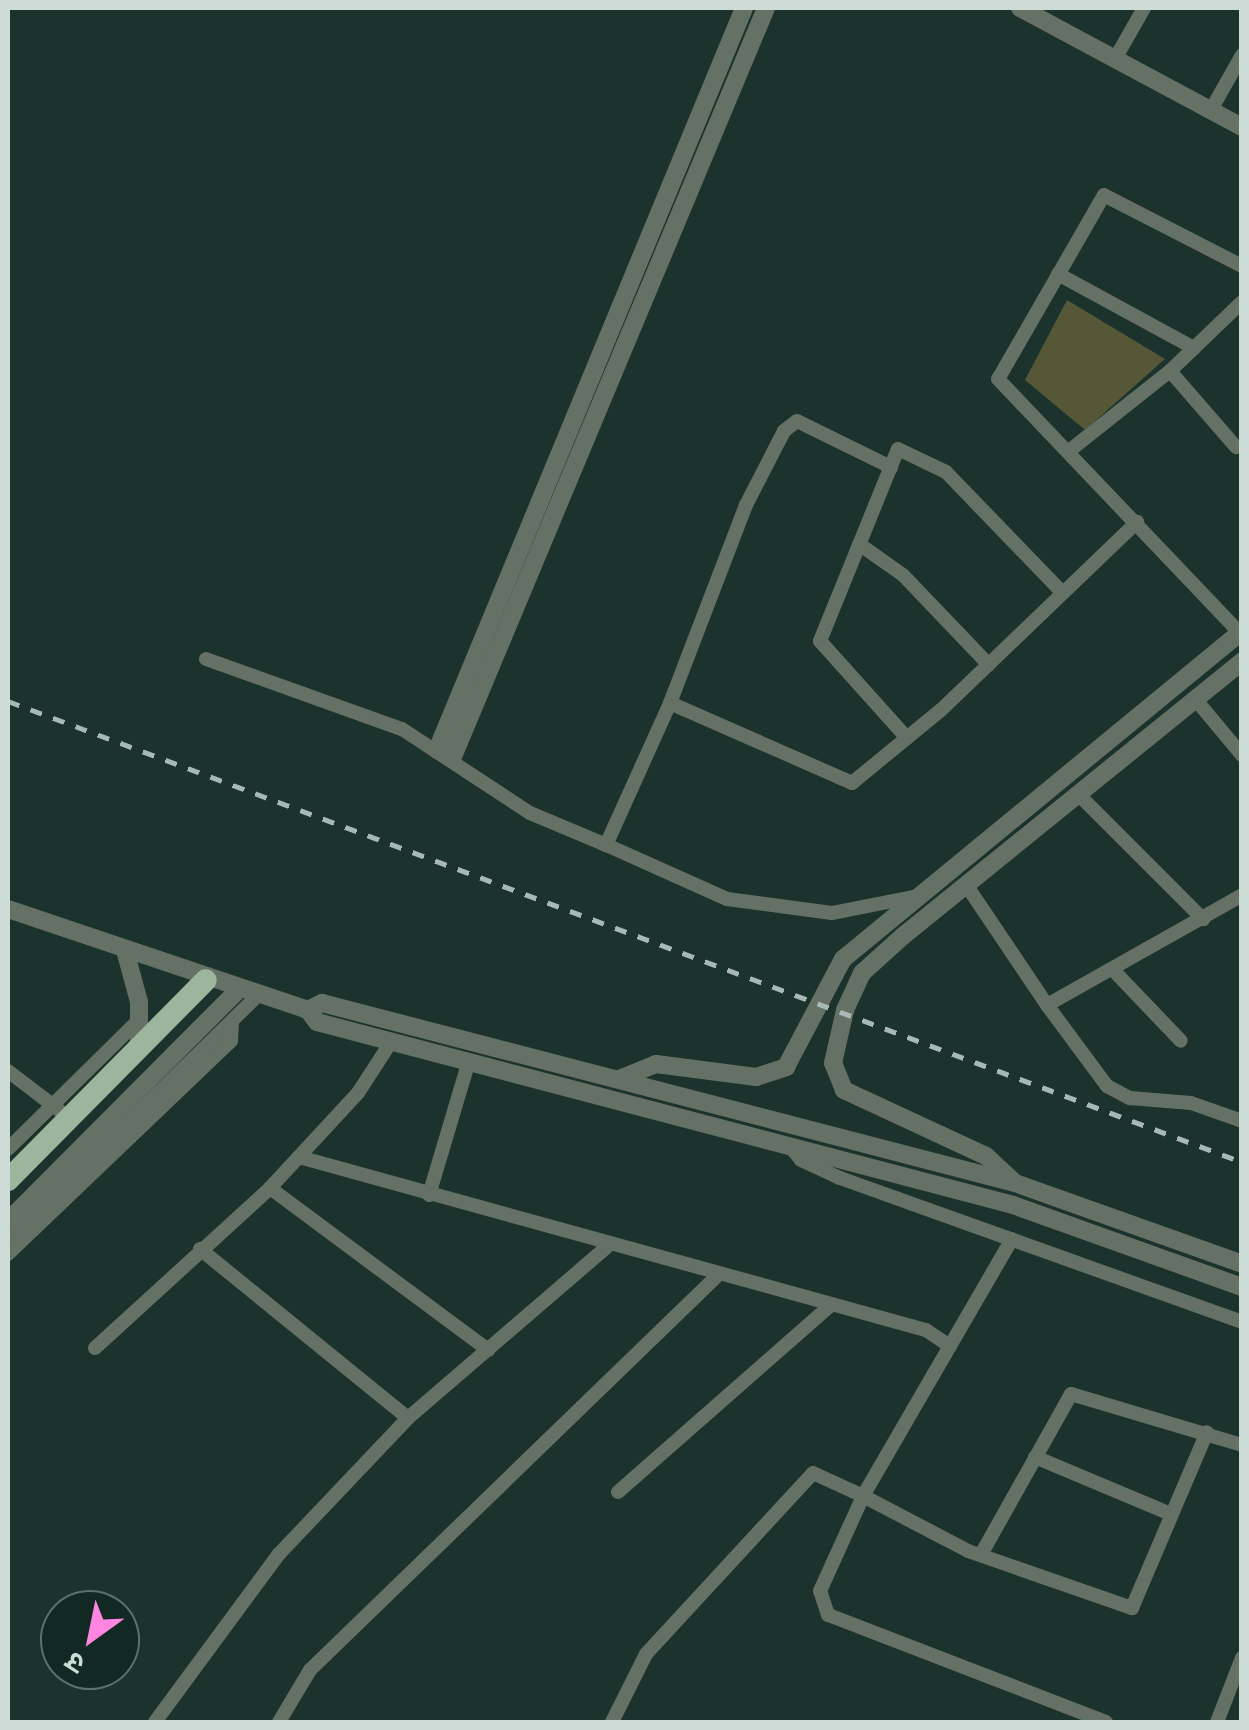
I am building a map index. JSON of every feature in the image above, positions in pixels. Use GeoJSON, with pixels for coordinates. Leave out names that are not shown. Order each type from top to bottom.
{"type":"FeatureCollection","features":[{"type":"Feature","properties":{"kind":"main road"},"geometry":{"type":"LineString","coordinates":[[8,1180],[61,1112],[139,1049],[206,980]]}},
{"type":"Feature","properties":{"kind":"street"},"geometry":{"type":"LineString","coordinates":[[445,755],[744,8]]}},
{"type":"Feature","properties":{"kind":"street"},"geometry":{"type":"LineString","coordinates":[[445,755],[766,8]]}},
{"type":"Feature","properties":{"kind":"street"},"geometry":{"type":"LineString","coordinates":[[1020,8],[1242,126]]}},
{"type":"Feature","properties":{"kind":"street"},"geometry":{"type":"LineString","coordinates":[[1115,58],[1144,8]]}},
{"type":"Feature","properties":{"kind":"street"},"geometry":{"type":"LineString","coordinates":[[1212,110],[1242,55]]}},
{"type":"Feature","properties":{"kind":"street"},"geometry":{"type":"LineString","coordinates":[[618,1079],[656,1064],[772,1075],[799,1049],[843,959],[1241,633],[998,379],[1104,194],[1242,266]]}},
{"type":"Feature","properties":{"kind":"street"},"geometry":{"type":"LineString","coordinates":[[1058,274],[1194,348]]}},
{"type":"Feature","properties":{"kind":"street"},"geometry":{"type":"LineString","coordinates":[[1069,451],[1170,370],[1242,302]]}},
{"type":"Feature","properties":{"kind":"street"},"geometry":{"type":"LineString","coordinates":[[1170,370],[1240,447]]}},
{"type":"Feature","properties":{"kind":"street"},"geometry":{"type":"LineString","coordinates":[[606,845],[670,703],[746,505],[784,431],[797,421],[891,466]]}},
{"type":"Feature","properties":{"kind":"street"},"geometry":{"type":"LineString","coordinates":[[907,738],[820,641],[898,449],[946,472],[1062,593]]}},
{"type":"Feature","properties":{"kind":"street"},"geometry":{"type":"LineString","coordinates":[[670,703],[852,782],[989,664],[1137,522]]}},
{"type":"Feature","properties":{"kind":"street"},"geometry":{"type":"LineString","coordinates":[[860,544],[902,575],[989,664]]}},
{"type":"Feature","properties":{"kind":"street"},"geometry":{"type":"LineString","coordinates":[[206,659],[402,729],[530,813],[726,900],[832,914],[918,896]]}},
{"type":"Feature","properties":{"kind":"street"},"geometry":{"type":"LineString","coordinates":[[1015,1182],[986,1156],[863,1103],[834,1078],[833,1063],[862,973],[1082,797],[1242,661]]}},
{"type":"Feature","properties":{"kind":"street"},"geometry":{"type":"LineString","coordinates":[[1196,700],[1242,754]]}},
{"type":"Feature","properties":{"kind":"street"},"geometry":{"type":"LineString","coordinates":[[1082,797],[1202,919]]}},
{"type":"Feature","properties":{"kind":"street"},"geometry":{"type":"LineString","coordinates":[[967,886],[1046,1005],[1107,1086],[1130,1098],[1191,1103],[1242,1121]]}},
{"type":"Feature","properties":{"kind":"street"},"geometry":{"type":"LineString","coordinates":[[1046,1005],[1115,972],[1241,896]]}},
{"type":"Feature","properties":{"kind":"street"},"geometry":{"type":"LineString","coordinates":[[8,909],[126,954],[308,1010],[317,1022],[1013,1205],[1242,1287]]}},
{"type":"Feature","properties":{"kind":"street"},"geometry":{"type":"LineString","coordinates":[[126,954],[140,1019],[139,1049]]}},
{"type":"Feature","properties":{"kind":"street"},"geometry":{"type":"LineString","coordinates":[[1115,972],[1181,1041]]}},
{"type":"Feature","properties":{"kind":"street"},"geometry":{"type":"LineString","coordinates":[[8,1221],[238,990]]}},
{"type":"Feature","properties":{"kind":"street"},"geometry":{"type":"LineString","coordinates":[[8,1240],[258,996]]}},
{"type":"Feature","properties":{"kind":"street"},"geometry":{"type":"LineString","coordinates":[[308,1010],[322,1003],[1015,1182],[1242,1264]]}},
{"type":"Feature","properties":{"kind":"street"},"geometry":{"type":"LineString","coordinates":[[8,1149],[61,1112],[140,1019]]}},
{"type":"Feature","properties":{"kind":"street"},"geometry":{"type":"LineString","coordinates":[[8,1254],[231,1041],[232,1022]]}},
{"type":"Feature","properties":{"kind":"street"},"geometry":{"type":"LineString","coordinates":[[95,1348],[270,1188],[358,1092],[391,1042]]}},
{"type":"Feature","properties":{"kind":"street"},"geometry":{"type":"LineString","coordinates":[[428,1194],[469,1062]]}},
{"type":"Feature","properties":{"kind":"street"},"geometry":{"type":"LineString","coordinates":[[8,1071],[61,1112]]}},
{"type":"Feature","properties":{"kind":"street"},"geometry":{"type":"LineString","coordinates":[[788,1144],[801,1160],[840,1178],[1242,1322]]}},
{"type":"Feature","properties":{"kind":"street"},"geometry":{"type":"LineString","coordinates":[[298,1156],[607,1247],[926,1330],[950,1346]]}},
{"type":"Feature","properties":{"kind":"street"},"geometry":{"type":"LineString","coordinates":[[270,1188],[488,1350]]}},
{"type":"Feature","properties":{"kind":"street"},"geometry":{"type":"LineString","coordinates":[[1012,1239],[863,1496],[820,1591],[828,1615],[1097,1721]]}},
{"type":"Feature","properties":{"kind":"street"},"geometry":{"type":"LineString","coordinates":[[155,1722],[279,1554],[408,1418],[607,1247]]}},
{"type":"Feature","properties":{"kind":"street"},"geometry":{"type":"LineString","coordinates":[[200,1249],[408,1418]]}},
{"type":"Feature","properties":{"kind":"street"},"geometry":{"type":"LineString","coordinates":[[279,1722],[310,1670],[718,1275]]}},
{"type":"Feature","properties":{"kind":"street"},"geometry":{"type":"LineString","coordinates":[[618,1492],[830,1305]]}},
{"type":"Feature","properties":{"kind":"street"},"geometry":{"type":"LineString","coordinates":[[983,1551],[1071,1394],[1242,1445]]}},
{"type":"Feature","properties":{"kind":"street"},"geometry":{"type":"LineString","coordinates":[[612,1722],[646,1654],[813,1474],[968,1552],[983,1551],[1132,1608],[1168,1512],[1207,1432]]}},
{"type":"Feature","properties":{"kind":"street"},"geometry":{"type":"LineString","coordinates":[[1035,1456],[1168,1512]]}},
{"type":"Feature","properties":{"kind":"street"},"geometry":{"type":"LineString","coordinates":[[1218,1722],[1236,1687],[1242,1658]]}},
{"type":"Feature","properties":{"kind":"green space"},"geometry":{"type":"Polygon","coordinates":[[[1067,300],[1165,359],[1085,430],[1025,380],[1067,300]]]}},
{"type":"Feature","properties":{"kind":"railway"},"geometry":{"type":"LineString","coordinates":[[8,701],[1242,1162]]}}]}
